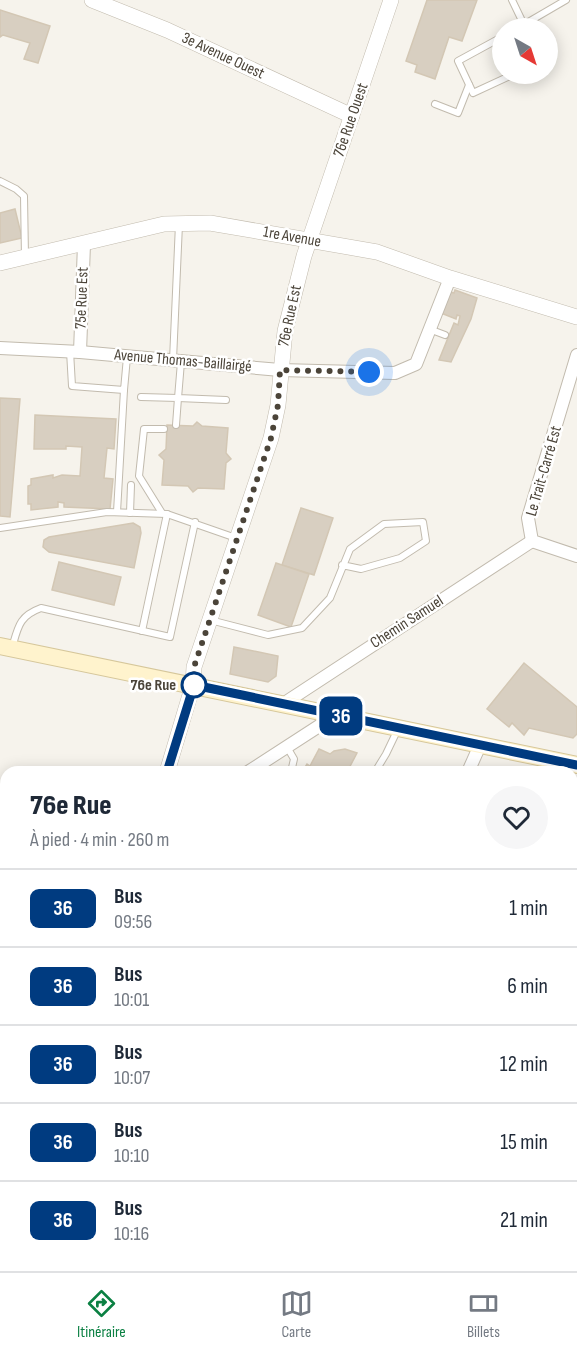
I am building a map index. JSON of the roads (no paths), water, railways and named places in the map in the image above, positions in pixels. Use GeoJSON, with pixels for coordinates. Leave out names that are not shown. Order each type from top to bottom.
{"type":"FeatureCollection","features":[{"type":"Feature","properties":{"kind":"main road"},"geometry":{"type":"LineString","coordinates":[[6,647],[577,765]]}},
{"type":"Feature","properties":{"kind":"street","name":"3e Avenue Ouest"},"geometry":{"type":"LineString","coordinates":[[92,0],[167,30],[352,116]]}},
{"type":"Feature","properties":{"kind":"street","name":"76e Rue Ouest"},"geometry":{"type":"LineString","coordinates":[[309,240],[391,0]]}},
{"type":"Feature","properties":{"kind":"street","name":"1re Avenue"},"geometry":{"type":"LineString","coordinates":[[0,263],[164,224],[213,223],[377,252],[450,278],[577,317]]}},
{"type":"Feature","properties":{"kind":"street","name":"76e Rue Est"},"geometry":{"type":"LineString","coordinates":[[169,766],[194,685],[194,667],[271,438],[278,405],[285,331],[309,240]]}},
{"type":"Feature","properties":{"kind":"street","name":"75e Rue Est"},"geometry":{"type":"LineString","coordinates":[[75,352],[84,244]]}},
{"type":"Feature","properties":{"kind":"street","name":"Avenue Thomas-Baillairgé"},"geometry":{"type":"LineString","coordinates":[[0,348],[127,356],[280,370],[395,373],[416,364],[450,278]]}},
{"type":"Feature","properties":{"kind":"street","name":"Le Trait-Carré Est"},"geometry":{"type":"LineString","coordinates":[[577,355],[528,518],[532,541],[577,556]]}},
{"type":"Feature","properties":{"kind":"street","name":"Chemin Samuel"},"geometry":{"type":"LineString","coordinates":[[283,704],[532,541]]}},
{"type":"Feature","properties":{"kind":"street"},"geometry":{"type":"LineString","coordinates":[[257,766],[336,715]]}},
{"type":"Feature","properties":{"kind":"street"},"geometry":{"type":"LineString","coordinates":[[471,766],[480,745]]}},
{"type":"Feature","properties":{"kind":"lane"},"geometry":{"type":"LineString","coordinates":[[512,0],[519,18]]}},
{"type":"Feature","properties":{"kind":"lane"},"geometry":{"type":"LineString","coordinates":[[537,18],[566,0]]}},
{"type":"Feature","properties":{"kind":"lane"},"geometry":{"type":"LineString","coordinates":[[492,42],[458,61],[473,93],[492,84]]}},
{"type":"Feature","properties":{"kind":"lane"},"geometry":{"type":"LineString","coordinates":[[435,104],[458,113],[470,85]]}},
{"type":"Feature","properties":{"kind":"lane"},"geometry":{"type":"LineString","coordinates":[[0,181],[24,196],[25,257]]}},
{"type":"Feature","properties":{"kind":"lane"},"geometry":{"type":"LineString","coordinates":[[176,426],[178,224]]}},
{"type":"Feature","properties":{"kind":"lane"},"geometry":{"type":"LineString","coordinates":[[429,329],[446,335]]}},
{"type":"Feature","properties":{"kind":"lane"},"geometry":{"type":"LineString","coordinates":[[75,352],[72,386],[124,390]]}},
{"type":"Feature","properties":{"kind":"lane"},"geometry":{"type":"LineString","coordinates":[[117,513],[127,356]]}},
{"type":"Feature","properties":{"kind":"lane"},"geometry":{"type":"LineString","coordinates":[[141,397],[226,400]]}},
{"type":"Feature","properties":{"kind":"lane"},"geometry":{"type":"LineString","coordinates":[[142,631],[165,514],[139,476],[144,429],[164,429]]}},
{"type":"Feature","properties":{"kind":"lane"},"geometry":{"type":"LineString","coordinates":[[130,513],[131,485]]}},
{"type":"Feature","properties":{"kind":"lane"},"geometry":{"type":"LineString","coordinates":[[0,528],[107,512],[165,514],[195,522],[236,538]]}},
{"type":"Feature","properties":{"kind":"lane"},"geometry":{"type":"LineString","coordinates":[[6,647],[20,622],[30,612],[41,608],[170,637],[195,522]]}},
{"type":"Feature","properties":{"kind":"lane"},"geometry":{"type":"LineString","coordinates":[[210,620],[268,636],[302,628],[330,598],[342,565],[350,549],[384,524],[423,522],[426,541],[400,558],[361,569],[342,565]]}},
{"type":"Feature","properties":{"kind":"lane"},"geometry":{"type":"LineString","coordinates":[[379,766],[398,728]]}},
{"type":"Feature","properties":{"kind":"lane"},"geometry":{"type":"LineString","coordinates":[[287,747],[294,759],[292,766]]}},
{"type":"Feature","properties":{"kind":"place","name":"76e Rue"},"geometry":{"type":"Point","coordinates":[194,685]}}]}
